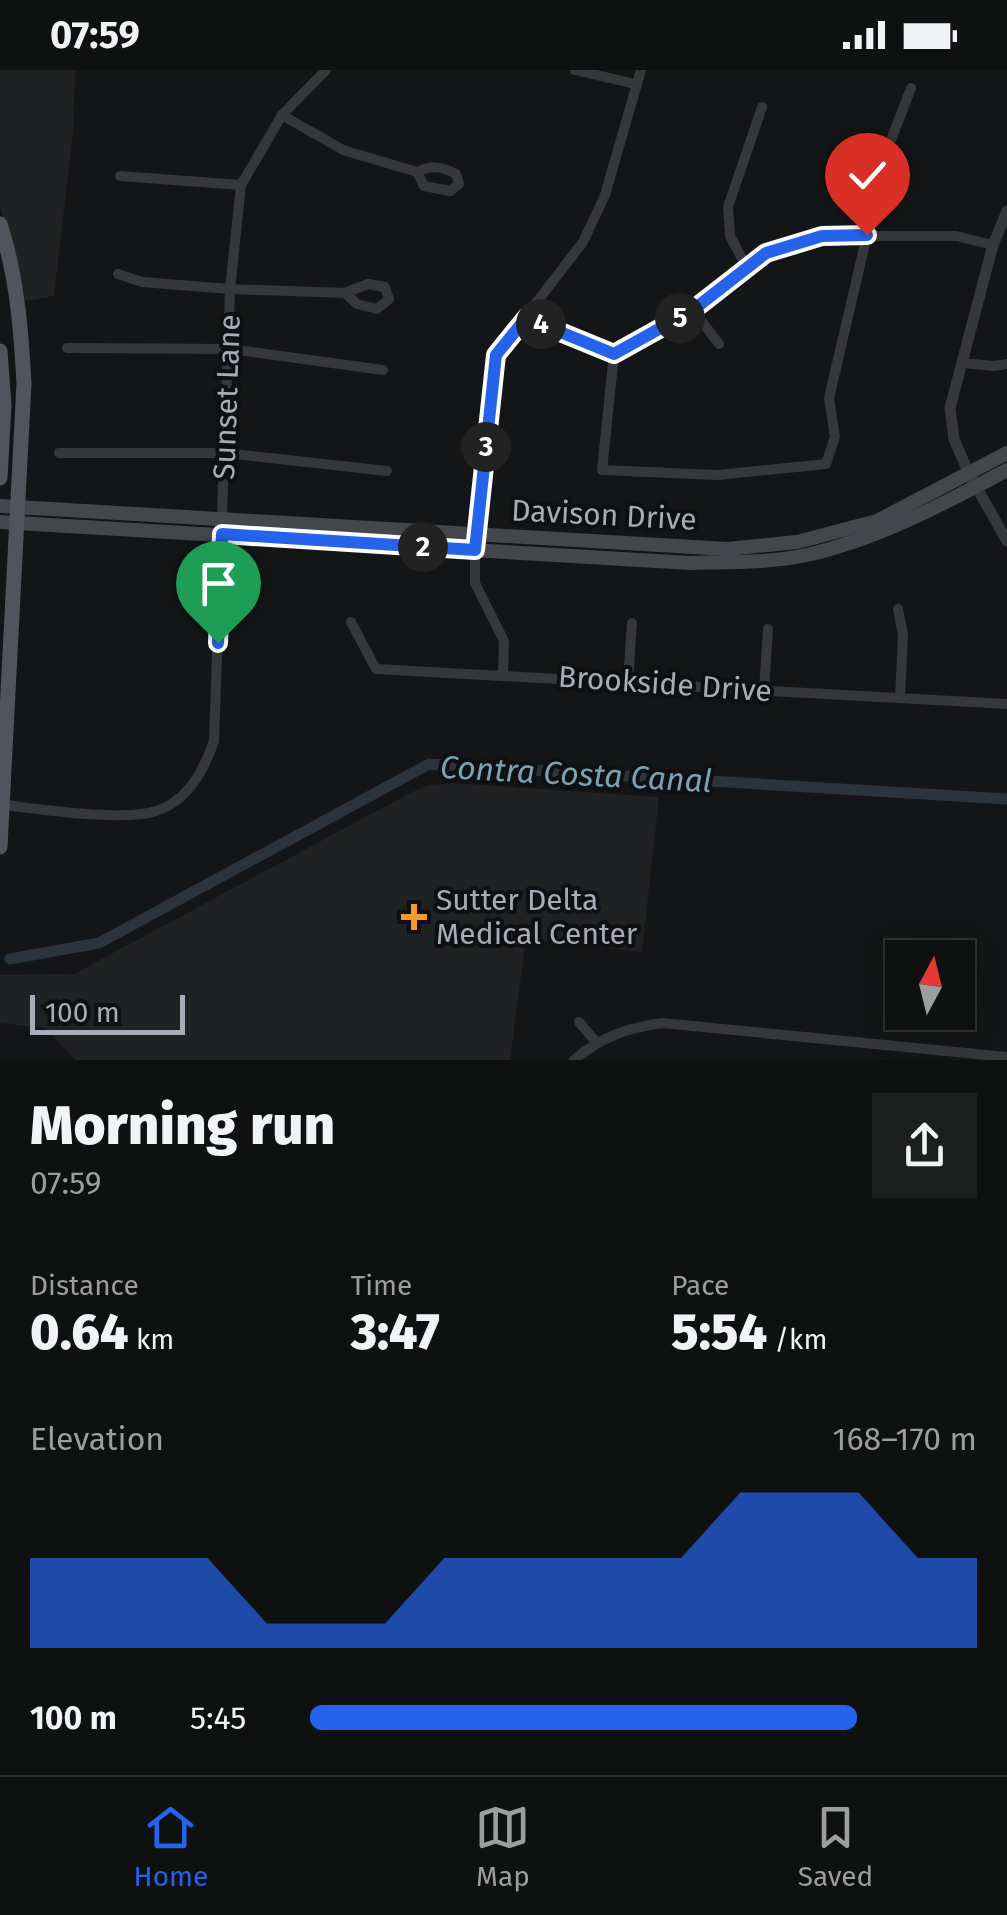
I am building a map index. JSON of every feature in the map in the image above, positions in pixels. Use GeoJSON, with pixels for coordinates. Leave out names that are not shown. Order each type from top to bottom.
{"type":"FeatureCollection","features":[{"type":"Feature","properties":{"kind":"main road"},"geometry":{"type":"LineString","coordinates":[[0,224],[11,258],[20,317],[24,384],[11,517],[9,704],[0,846]]}},
{"type":"Feature","properties":{"kind":"main road"},"geometry":{"type":"LineString","coordinates":[[0,352],[4,405],[0,478]]}},
{"type":"Feature","properties":{"kind":"main road","name":"Davison Drive"},"geometry":{"type":"LineString","coordinates":[[0,506],[11,517],[476,543],[690,563],[806,555],[875,535],[973,480],[1007,453]]}},
{"type":"Feature","properties":{"kind":"main road","name":"Davison Drive"},"geometry":{"type":"LineString","coordinates":[[973,480],[1007,470]]}},
{"type":"Feature","properties":{"kind":"main road"},"geometry":{"type":"LineString","coordinates":[[0,671],[0,692],[9,704]]}},
{"type":"Feature","properties":{"kind":"street","name":"Sunset Lane"},"geometry":{"type":"LineString","coordinates":[[2,804],[66,812],[158,811],[182,795],[204,771],[214,742],[230,289],[241,185],[282,115],[326,70]]}},
{"type":"Feature","properties":{"kind":"street"},"geometry":{"type":"LineString","coordinates":[[575,70],[636,84]]}},
{"type":"Feature","properties":{"kind":"street"},"geometry":{"type":"LineString","coordinates":[[503,674],[504,641],[475,583],[496,355],[583,242],[606,195],[641,70]]}},
{"type":"Feature","properties":{"kind":"street"},"geometry":{"type":"LineString","coordinates":[[614,354],[602,470],[717,475],[826,464],[835,437],[828,398],[867,235],[868,200],[911,88]]}},
{"type":"Feature","properties":{"kind":"street"},"geometry":{"type":"LineString","coordinates":[[746,266],[730,236],[728,207],[762,108]]}},
{"type":"Feature","properties":{"kind":"street"},"geometry":{"type":"LineString","coordinates":[[282,115],[344,150],[417,172]]}},
{"type":"Feature","properties":{"kind":"street"},"geometry":{"type":"LineString","coordinates":[[120,176],[241,185]]}},
{"type":"Feature","properties":{"kind":"street"},"geometry":{"type":"LineString","coordinates":[[1007,212],[994,245],[950,408],[954,440],[1007,541]]}},
{"type":"Feature","properties":{"kind":"street"},"geometry":{"type":"LineString","coordinates":[[614,354],[693,310],[766,253],[822,236],[956,236],[994,245]]}},
{"type":"Feature","properties":{"kind":"street"},"geometry":{"type":"LineString","coordinates":[[118,274],[142,282],[345,294]]}},
{"type":"Feature","properties":{"kind":"street"},"geometry":{"type":"LineString","coordinates":[[693,310],[719,344]]}},
{"type":"Feature","properties":{"kind":"street"},"geometry":{"type":"LineString","coordinates":[[526,318],[614,354]]}},
{"type":"Feature","properties":{"kind":"street"},"geometry":{"type":"LineString","coordinates":[[67,348],[230,349],[383,370]]}},
{"type":"Feature","properties":{"kind":"street"},"geometry":{"type":"LineString","coordinates":[[962,363],[1007,364]]}},
{"type":"Feature","properties":{"kind":"street"},"geometry":{"type":"LineString","coordinates":[[59,453],[225,453],[387,471]]}},
{"type":"Feature","properties":{"kind":"street"},"geometry":{"type":"LineString","coordinates":[[898,609],[903,635],[900,698]]}},
{"type":"Feature","properties":{"kind":"street","name":"Brookside Drive"},"geometry":{"type":"LineString","coordinates":[[351,622],[376,669],[1007,704]]}},
{"type":"Feature","properties":{"kind":"street"},"geometry":{"type":"LineString","coordinates":[[628,681],[632,623]]}},
{"type":"Feature","properties":{"kind":"street"},"geometry":{"type":"LineString","coordinates":[[764,690],[768,630]]}},
{"type":"Feature","properties":{"kind":"street"},"geometry":{"type":"LineString","coordinates":[[579,1022],[596,1042]]}},
{"type":"Feature","properties":{"kind":"street"},"geometry":{"type":"LineString","coordinates":[[574,1060],[596,1042],[631,1028],[662,1023],[1007,1057]]}},
{"type":"Feature","properties":{"kind":"shaded area"},"geometry":{"type":"Polygon","coordinates":[[[0,70],[75,70],[73,132],[54,296],[26,301],[0,207],[0,70]]]}},
{"type":"Feature","properties":{"kind":"shaded area","name":"Sutter Delta Medical Center"},"geometry":{"type":"Polygon","coordinates":[[[454,783],[659,797],[642,952],[526,939],[510,1060],[75,1060],[45,1028],[0,1023],[0,975],[74,974],[410,793],[428,785],[454,783]]]}},
{"type":"Feature","properties":{"kind":"waterway","name":"Contra Costa Canal"},"geometry":{"type":"LineString","coordinates":[[10,959],[99,943],[429,764],[1007,799]]}},
{"type":"Feature","properties":{"kind":"place","name":"Sutter Delta Medical Center"},"geometry":{"type":"Point","coordinates":[414,917]}},
{"type":"Feature","properties":{"kind":"route"},"geometry":{"type":"LineString","coordinates":[[218,643],[222,534],[475,550],[496,355],[526,318],[614,354],[693,310],[766,253],[822,236],[867,235]]}}]}
